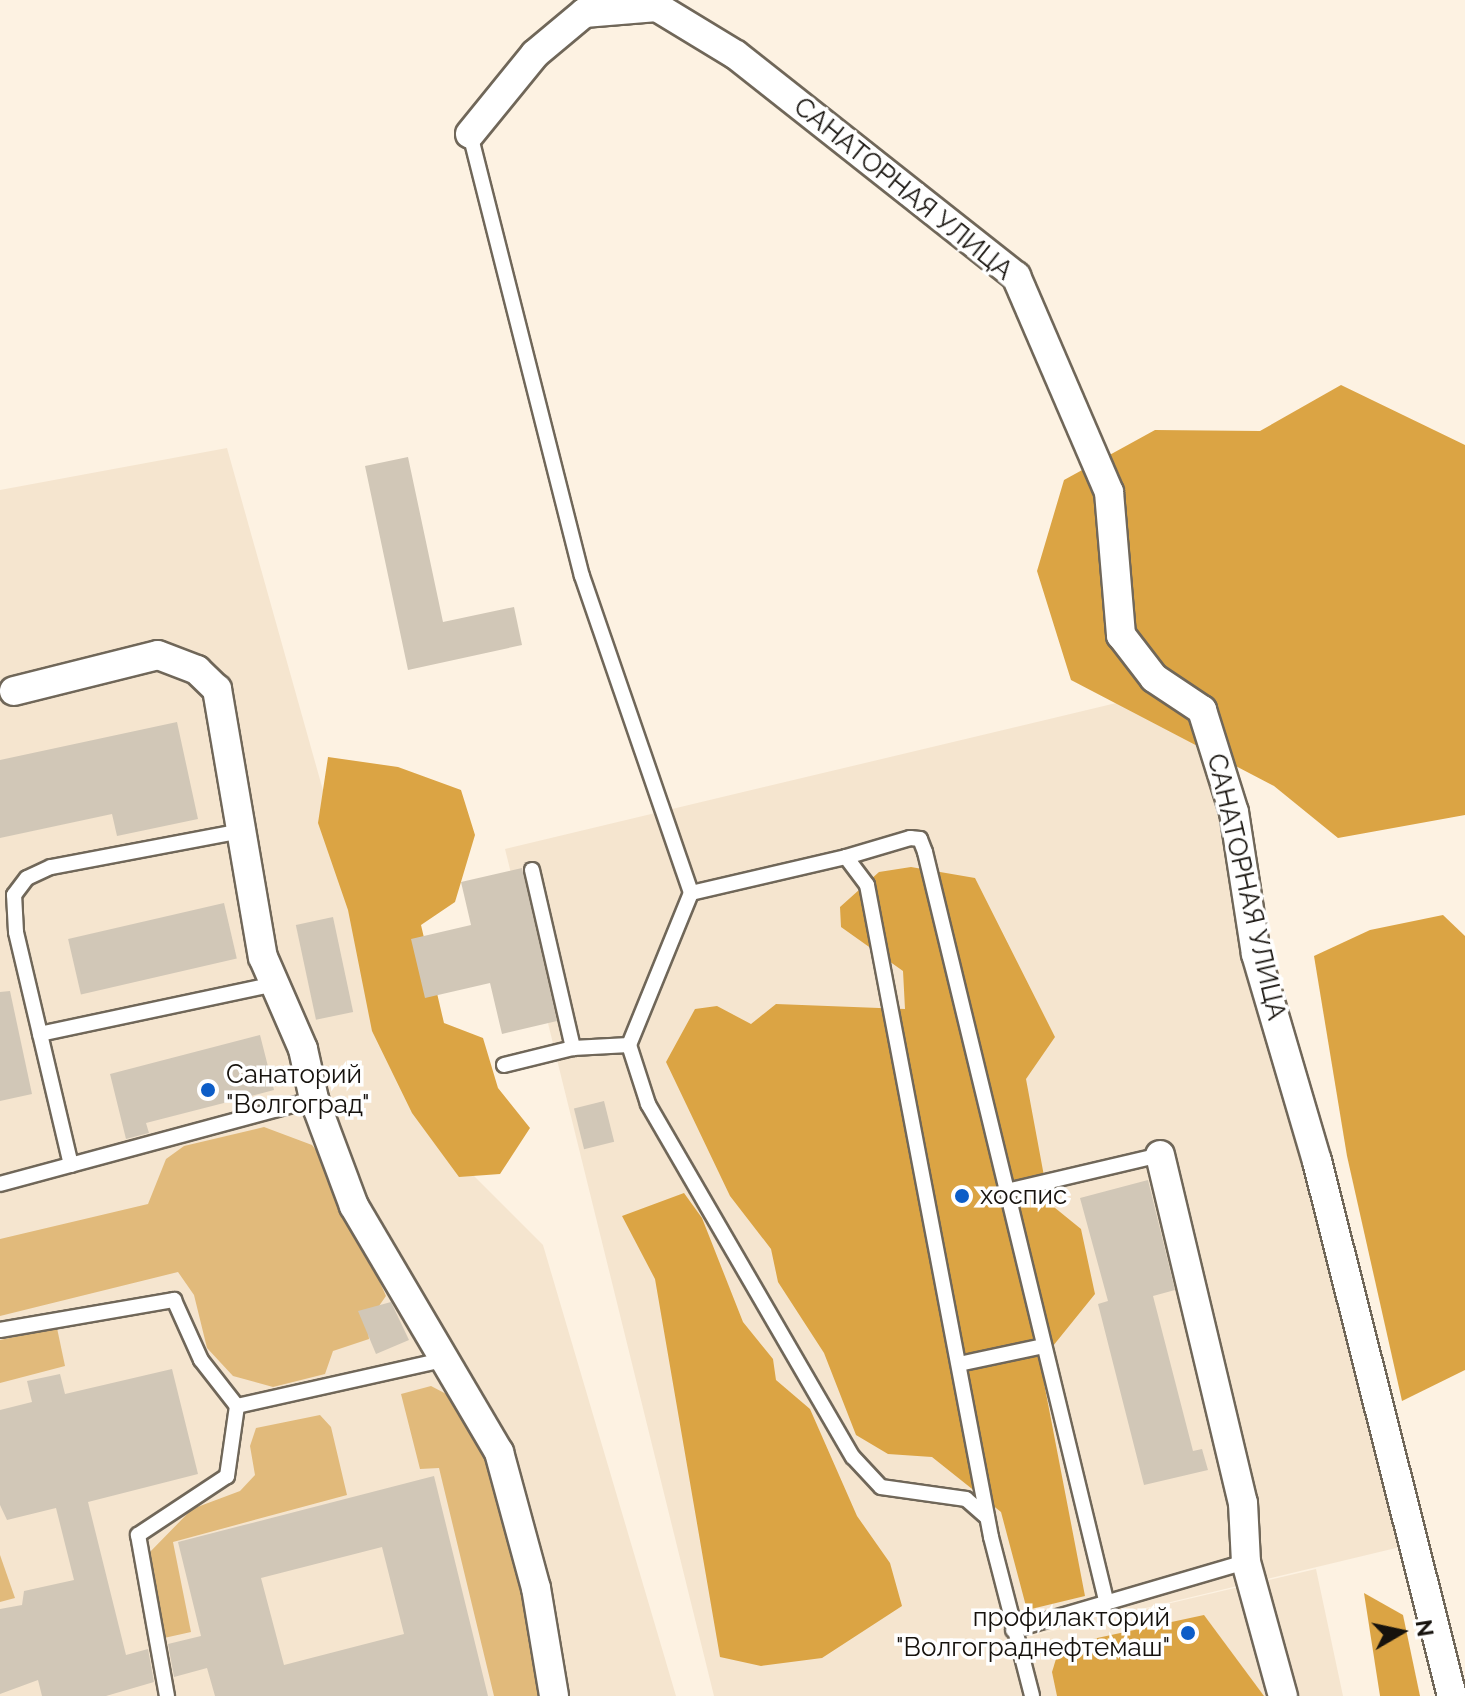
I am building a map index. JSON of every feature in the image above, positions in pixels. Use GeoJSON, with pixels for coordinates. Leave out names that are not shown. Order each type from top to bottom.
{"type":"FeatureCollection","features":[{"type":"Feature","properties":{"kind":"street","name":"САНАТОРНАЯ УЛИЦА"},"geometry":{"type":"LineString","coordinates":[[470,134],[535,54],[584,13],[657,7],[736,55],[1016,276],[1109,492],[1121,635],[1154,678],[1202,710],[1234,812],[1256,954],[1317,1161],[1452,1696]]}},
{"type":"Feature","properties":{"kind":"street"},"geometry":{"type":"LineString","coordinates":[[14,691],[158,655],[197,670],[217,689],[263,957],[303,1049],[314,1099],[354,1206],[499,1452],[536,1588],[554,1696]]}},
{"type":"Feature","properties":{"kind":"street"},"geometry":{"type":"LineString","coordinates":[[1160,1155],[1243,1503],[1246,1562],[1283,1696]]}},
{"type":"Feature","properties":{"kind":"lane"},"geometry":{"type":"LineString","coordinates":[[470,134],[582,576],[691,893],[629,1045],[648,1104],[853,1457],[881,1487],[966,1499],[987,1518]]}},
{"type":"Feature","properties":{"kind":"lane"},"geometry":{"type":"LineString","coordinates":[[71,1165],[16,932],[14,895],[27,878],[241,831]]}},
{"type":"Feature","properties":{"kind":"lane"},"geometry":{"type":"LineString","coordinates":[[691,893],[920,839],[1106,1600]]}},
{"type":"Feature","properties":{"kind":"lane"},"geometry":{"type":"LineString","coordinates":[[846,857],[874,906],[987,1518],[1032,1696]]}},
{"type":"Feature","properties":{"kind":"lane"},"geometry":{"type":"LineString","coordinates":[[532,870],[573,1048]]}},
{"type":"Feature","properties":{"kind":"lane"},"geometry":{"type":"LineString","coordinates":[[40,1034],[275,984]]}},
{"type":"Feature","properties":{"kind":"lane"},"geometry":{"type":"LineString","coordinates":[[504,1065],[573,1048],[629,1045]]}},
{"type":"Feature","properties":{"kind":"lane"},"geometry":{"type":"LineString","coordinates":[[0,1184],[314,1099]]}},
{"type":"Feature","properties":{"kind":"lane"},"geometry":{"type":"LineString","coordinates":[[1007,1191],[1160,1155]]}},
{"type":"Feature","properties":{"kind":"lane"},"geometry":{"type":"LineString","coordinates":[[0,1330],[174,1300],[201,1360],[237,1406],[227,1476],[138,1535],[167,1696]]}},
{"type":"Feature","properties":{"kind":"lane"},"geometry":{"type":"LineString","coordinates":[[959,1364],[1044,1346]]}},
{"type":"Feature","properties":{"kind":"lane"},"geometry":{"type":"LineString","coordinates":[[237,1406],[442,1360]]}},
{"type":"Feature","properties":{"kind":"lane"},"geometry":{"type":"LineString","coordinates":[[1013,1630],[1106,1600],[1246,1562]]}},
{"type":"Feature","properties":{"kind":"shaded area"},"geometry":{"type":"Polygon","coordinates":[[[1341,385],[1465,445],[1465,815],[1338,838],[1274,786],[1071,680],[1037,571],[1064,480],[1155,430],[1260,431],[1341,385]]]}},
{"type":"Feature","properties":{"kind":"shaded area","name":"Санаторий \"Волгоград\""},"geometry":{"type":"Polygon","coordinates":[[[227,448],[393,1040],[437,1139],[543,1245],[676,1696],[0,1696],[0,490],[227,448]]]}},
{"type":"Feature","properties":{"kind":"shaded area","name":"хоспис"},"geometry":{"type":"Polygon","coordinates":[[[1204,682],[1421,1542],[912,1664],[1316,1569],[1343,1696],[714,1696],[505,849],[1204,682]]]}},
{"type":"Feature","properties":{"kind":"shaded area"},"geometry":{"type":"Polygon","coordinates":[[[328,757],[398,767],[461,790],[475,835],[455,902],[421,925],[444,1023],[483,1038],[498,1088],[530,1128],[500,1174],[459,1177],[412,1113],[372,1031],[348,910],[318,823],[328,757]]]}},
{"type":"Feature","properties":{"kind":"shaded area"},"geometry":{"type":"Polygon","coordinates":[[[911,867],[975,878],[1055,1037],[1026,1079],[1049,1203],[1081,1229],[1095,1294],[1040,1362],[1085,1596],[1027,1610],[1001,1512],[932,1457],[888,1454],[856,1435],[824,1353],[778,1282],[771,1249],[730,1196],[666,1062],[695,1009],[717,1006],[751,1024],[776,1004],[905,1009],[903,971],[841,927],[840,907],[879,872],[911,867]]]}},
{"type":"Feature","properties":{"kind":"shaded area"},"geometry":{"type":"Polygon","coordinates":[[[1443,915],[1465,936],[1465,1370],[1402,1401],[1347,1156],[1314,956],[1370,930],[1443,915]]]}},
{"type":"Feature","properties":{"kind":"shaded area"},"geometry":{"type":"Polygon","coordinates":[[[264,1127],[312,1145],[329,1167],[386,1296],[367,1323],[369,1339],[333,1351],[325,1374],[273,1387],[233,1376],[207,1348],[194,1295],[178,1272],[0,1316],[0,1239],[148,1204],[166,1159],[184,1146],[264,1127]]]}},
{"type":"Feature","properties":{"kind":"shaded area"},"geometry":{"type":"Polygon","coordinates":[[[684,1193],[702,1218],[743,1322],[773,1359],[776,1380],[810,1409],[857,1516],[890,1563],[902,1606],[822,1658],[761,1666],[720,1657],[655,1279],[622,1216],[684,1193]]]}},
{"type":"Feature","properties":{"kind":"shaded area"},"geometry":{"type":"Polygon","coordinates":[[[57,1328],[65,1366],[0,1383],[0,1340],[57,1328]]]}},
{"type":"Feature","properties":{"kind":"shaded area"},"geometry":{"type":"Polygon","coordinates":[[[431,1386],[452,1397],[490,1463],[547,1696],[494,1696],[439,1468],[420,1469],[401,1394],[431,1386]]]}},
{"type":"Feature","properties":{"kind":"shaded area"},"geometry":{"type":"Polygon","coordinates":[[[320,1415],[331,1427],[347,1495],[173,1542],[191,1632],[164,1638],[148,1554],[192,1509],[240,1491],[255,1475],[250,1446],[256,1428],[320,1415]]]}},
{"type":"Feature","properties":{"kind":"shaded area"},"geometry":{"type":"Polygon","coordinates":[[[0,1555],[15,1598],[0,1602],[0,1555]]]}},
{"type":"Feature","properties":{"kind":"shaded area"},"geometry":{"type":"Polygon","coordinates":[[[1364,1593],[1403,1615],[1420,1696],[1380,1696],[1364,1593]]]}},
{"type":"Feature","properties":{"kind":"shaded area"},"geometry":{"type":"Polygon","coordinates":[[[1204,1615],[1264,1696],[1057,1696],[1052,1672],[1060,1646],[1204,1615]]]}},
{"type":"Feature","properties":{"kind":"building"},"geometry":{"type":"Polygon","coordinates":[[[408,457],[443,622],[514,607],[522,645],[408,670],[365,466],[408,457]]]}},
{"type":"Feature","properties":{"kind":"building"},"geometry":{"type":"Polygon","coordinates":[[[177,722],[198,819],[117,836],[112,814],[0,838],[0,760],[177,722]]]}},
{"type":"Feature","properties":{"kind":"building"},"geometry":{"type":"Polygon","coordinates":[[[522,868],[557,1021],[502,1034],[490,983],[425,998],[411,939],[471,925],[461,882],[522,868]]]}},
{"type":"Feature","properties":{"kind":"building"},"geometry":{"type":"Polygon","coordinates":[[[224,903],[237,959],[81,995],[68,939],[224,903]]]}},
{"type":"Feature","properties":{"kind":"building"},"geometry":{"type":"Polygon","coordinates":[[[333,917],[353,1012],[316,1020],[296,925],[333,917]]]}},
{"type":"Feature","properties":{"kind":"building"},"geometry":{"type":"Polygon","coordinates":[[[10,991],[32,1094],[0,1101],[0,992],[10,991]]]}},
{"type":"Feature","properties":{"kind":"building"},"geometry":{"type":"Polygon","coordinates":[[[260,1035],[274,1090],[146,1123],[149,1133],[126,1139],[110,1074],[260,1035]]]}},
{"type":"Feature","properties":{"kind":"building"},"geometry":{"type":"Polygon","coordinates":[[[604,1101],[614,1142],[584,1149],[574,1108],[604,1101]]]}},
{"type":"Feature","properties":{"kind":"building"},"geometry":{"type":"Polygon","coordinates":[[[1148,1180],[1175,1290],[1153,1296],[1193,1451],[1202,1449],[1208,1470],[1144,1485],[1098,1304],[1108,1301],[1080,1198],[1148,1180]]]}},
{"type":"Feature","properties":{"kind":"building"},"geometry":{"type":"Polygon","coordinates":[[[391,1302],[409,1340],[376,1354],[358,1311],[391,1302]]]}},
{"type":"Feature","properties":{"kind":"building"},"geometry":{"type":"Polygon","coordinates":[[[172,1369],[198,1474],[88,1502],[126,1655],[148,1649],[154,1682],[106,1696],[42,1696],[38,1680],[0,1694],[0,1609],[22,1605],[24,1591],[74,1580],[56,1508],[7,1520],[0,1505],[0,1410],[32,1402],[27,1381],[60,1374],[65,1394],[172,1369]]]}},
{"type":"Feature","properties":{"kind":"building"},"geometry":{"type":"Polygon","coordinates":[[[434,1476],[488,1696],[215,1696],[207,1668],[174,1677],[168,1644],[201,1636],[178,1542],[434,1476]],[[382,1547],[261,1578],[284,1665],[404,1634],[382,1547]]]}},
{"type":"Feature","properties":{"kind":"place","name":"Санаторий \"Волгоград\""},"geometry":{"type":"Point","coordinates":[208,1090]}},
{"type":"Feature","properties":{"kind":"place","name":"хоспис"},"geometry":{"type":"Point","coordinates":[962,1196]}},
{"type":"Feature","properties":{"kind":"place","name":"профилакторий \"Волгограднефтемаш\""},"geometry":{"type":"Point","coordinates":[1188,1633]}}]}
